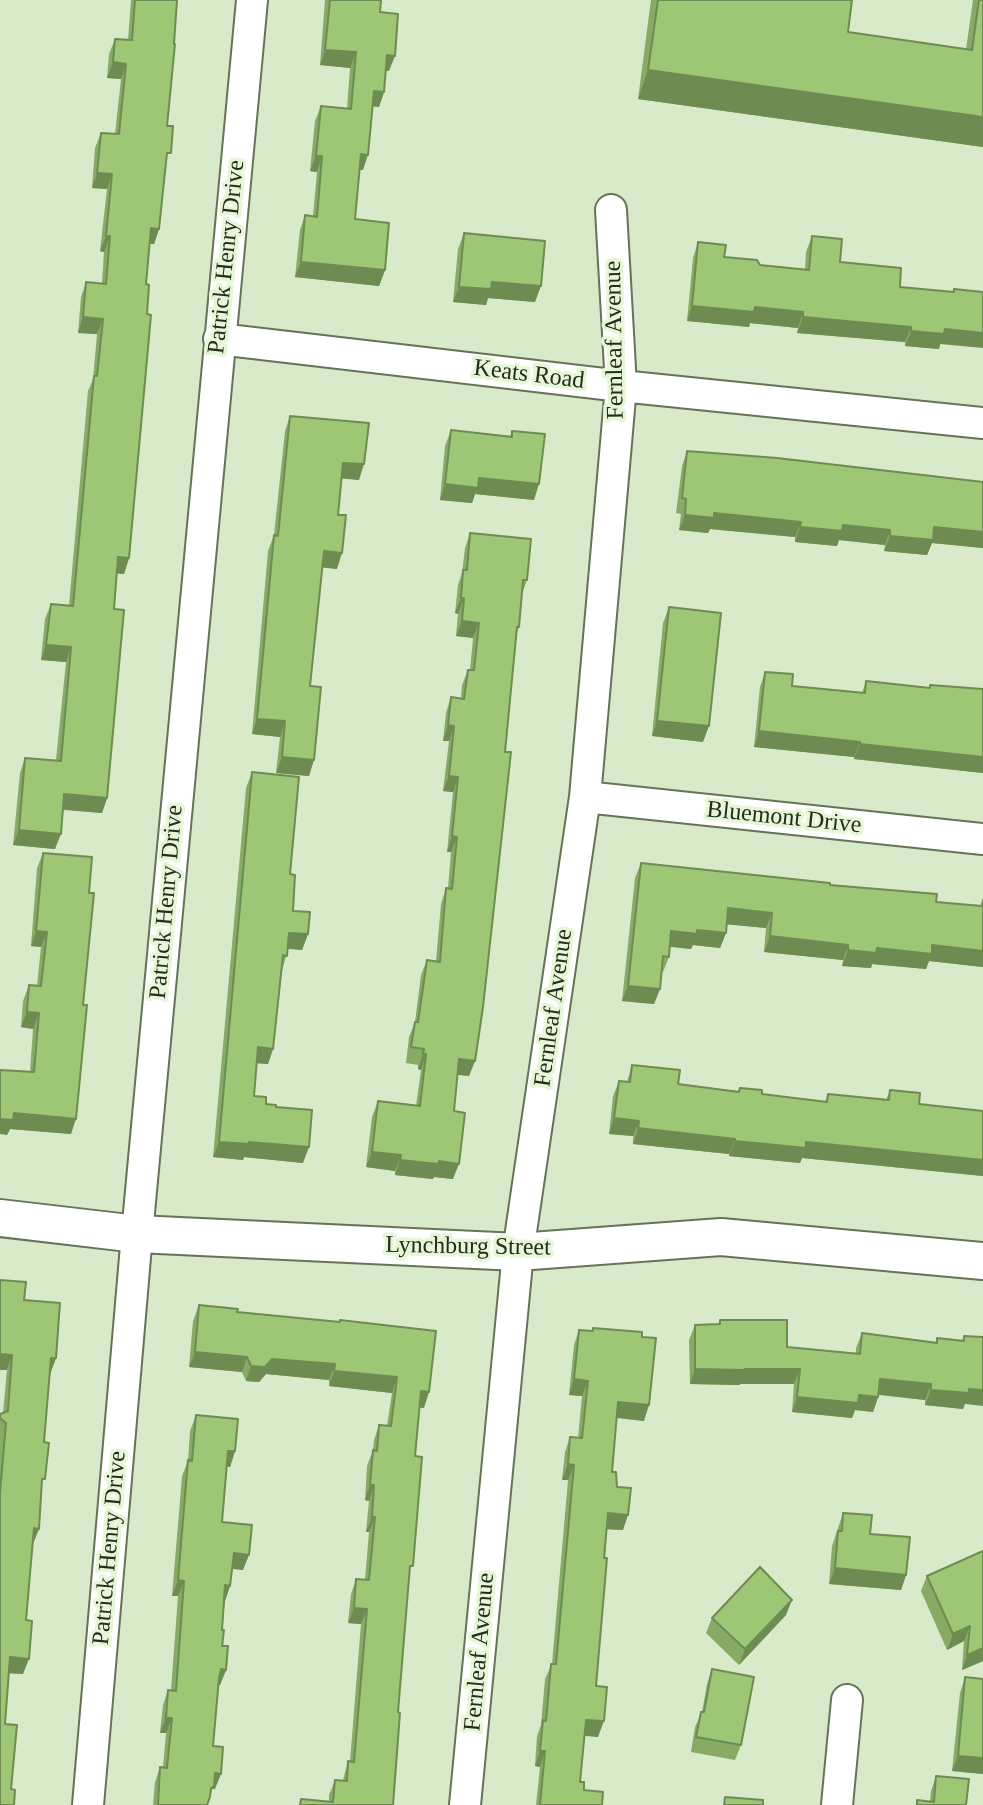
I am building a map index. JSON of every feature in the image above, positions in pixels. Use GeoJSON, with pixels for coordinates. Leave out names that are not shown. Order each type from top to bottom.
{"type":"FeatureCollection","features":[{"type":"Feature","properties":{"kind":"street","name":"Patrick Henry Drive"},"geometry":{"type":"LineString","coordinates":[[88,1805],[137,1234],[252,0]]}},
{"type":"Feature","properties":{"kind":"street","name":"Fernleaf Avenue"},"geometry":{"type":"LineString","coordinates":[[465,1805],[518,1252],[585,797],[621,386],[611,210]]}},
{"type":"Feature","properties":{"kind":"street","name":"Keats Road"},"geometry":{"type":"LineString","coordinates":[[219,339],[621,386],[983,423]]}},
{"type":"Feature","properties":{"kind":"street","name":"Bluemont Drive"},"geometry":{"type":"LineString","coordinates":[[585,797],[983,839]]}},
{"type":"Feature","properties":{"kind":"street","name":"Lynchburg Street"},"geometry":{"type":"LineString","coordinates":[[0,1218],[137,1234],[518,1252],[721,1237],[983,1261]]}},
{"type":"Feature","properties":{"kind":"street"},"geometry":{"type":"LineString","coordinates":[[837,1805],[847,1700]]}},
{"type":"Feature","properties":{"kind":"building"},"geometry":{"type":"Polygon","coordinates":[[[135,0],[177,0],[167,126],[173,126],[159,229],[151,228],[146,284],[149,285],[147,314],[151,315],[129,558],[118,557],[114,609],[124,610],[107,798],[64,794],[61,834],[19,830],[25,758],[61,761],[71,647],[46,645],[51,604],[73,606],[94,376],[97,376],[103,319],[83,317],[86,282],[106,284],[110,236],[106,236],[112,174],[97,173],[101,133],[119,134],[126,64],[113,62],[115,39],[132,40],[135,0]]]}},
{"type":"Feature","properties":{"kind":"building"},"geometry":{"type":"Polygon","coordinates":[[[330,0],[381,0],[380,12],[398,14],[395,56],[387,55],[384,92],[374,91],[368,155],[361,154],[355,219],[389,223],[385,270],[301,262],[305,215],[317,217],[322,156],[316,156],[321,106],[351,109],[356,52],[325,50],[330,0]]]}},
{"type":"Feature","properties":{"kind":"building"},"geometry":{"type":"Polygon","coordinates":[[[658,0],[852,0],[848,32],[972,50],[979,0],[983,0],[983,117],[648,70],[658,0]]]}},
{"type":"Feature","properties":{"kind":"building"},"geometry":{"type":"Polygon","coordinates":[[[464,233],[545,241],[541,286],[492,282],[491,289],[459,287],[464,233]]]}},
{"type":"Feature","properties":{"kind":"building"},"geometry":{"type":"Polygon","coordinates":[[[812,236],[842,239],[840,262],[901,268],[900,287],[983,292],[983,333],[945,329],[944,334],[911,331],[911,327],[803,317],[803,312],[755,307],[754,312],[692,306],[698,242],[726,245],[724,257],[757,260],[760,265],[809,270],[812,236]]]}},
{"type":"Feature","properties":{"kind":"building"},"geometry":{"type":"Polygon","coordinates":[[[290,416],[369,423],[364,464],[343,463],[338,515],[346,515],[342,553],[324,551],[310,686],[321,687],[314,760],[282,757],[285,721],[257,719],[274,535],[278,536],[290,416]]]}},
{"type":"Feature","properties":{"kind":"building"},"geometry":{"type":"Polygon","coordinates":[[[451,430],[512,437],[512,431],[545,434],[539,484],[479,478],[478,488],[445,484],[451,430]]]}},
{"type":"Feature","properties":{"kind":"building"},"geometry":{"type":"Polygon","coordinates":[[[687,451],[777,458],[983,482],[983,532],[934,527],[933,540],[890,536],[890,530],[843,525],[842,531],[800,527],[801,522],[714,513],[714,518],[685,515],[686,499],[682,498],[687,451]]]}},
{"type":"Feature","properties":{"kind":"building"},"geometry":{"type":"Polygon","coordinates":[[[470,533],[531,539],[527,580],[523,580],[517,627],[505,752],[511,752],[475,1061],[459,1059],[454,1111],[465,1113],[459,1164],[439,1161],[438,1164],[400,1160],[401,1155],[372,1152],[378,1101],[420,1106],[426,1054],[423,1054],[424,1049],[411,1047],[427,960],[440,962],[446,888],[452,889],[457,837],[452,836],[458,777],[449,776],[454,726],[448,725],[451,697],[464,699],[468,670],[474,670],[479,623],[462,621],[463,570],[467,570],[470,533]]]}},
{"type":"Feature","properties":{"kind":"building"},"geometry":{"type":"Polygon","coordinates":[[[669,607],[721,613],[709,726],[657,721],[669,607]]]}},
{"type":"Feature","properties":{"kind":"building"},"geometry":{"type":"Polygon","coordinates":[[[765,672],[793,674],[792,686],[865,693],[866,681],[930,688],[930,685],[983,689],[983,757],[759,731],[765,672]]]}},
{"type":"Feature","properties":{"kind":"building"},"geometry":{"type":"Polygon","coordinates":[[[252,772],[299,777],[290,874],[295,875],[293,911],[310,912],[308,934],[289,933],[287,956],[283,955],[273,1049],[258,1047],[254,1096],[266,1097],[266,1104],[276,1107],[312,1110],[309,1147],[219,1142],[252,772]]]}},
{"type":"Feature","properties":{"kind":"building"},"geometry":{"type":"Polygon","coordinates":[[[43,853],[92,857],[89,893],[94,893],[76,1119],[14,1113],[13,1120],[0,1119],[0,1070],[34,1072],[39,1013],[27,1012],[29,985],[41,986],[47,932],[36,931],[43,853]]]}},
{"type":"Feature","properties":{"kind":"building"},"geometry":{"type":"Polygon","coordinates":[[[641,863],[937,894],[936,902],[982,906],[983,900],[983,951],[932,945],[932,954],[877,948],[876,953],[848,950],[848,945],[770,936],[772,913],[728,908],[726,933],[671,931],[669,957],[663,956],[660,989],[628,986],[641,863]]]}},
{"type":"Feature","properties":{"kind":"building"},"geometry":{"type":"Polygon","coordinates":[[[632,1065],[680,1070],[678,1084],[739,1092],[740,1088],[762,1090],[762,1094],[827,1102],[828,1094],[889,1100],[890,1090],[920,1093],[919,1104],[983,1111],[983,1160],[806,1142],[806,1148],[638,1128],[639,1121],[614,1118],[619,1081],[630,1082],[632,1065]]]}},
{"type":"Feature","properties":{"kind":"building"},"geometry":{"type":"Polygon","coordinates":[[[0,1280],[26,1282],[24,1300],[60,1303],[56,1358],[51,1358],[44,1442],[49,1443],[45,1479],[42,1479],[39,1529],[34,1528],[26,1620],[32,1621],[29,1659],[10,1657],[5,1724],[17,1725],[11,1789],[15,1790],[14,1805],[0,1805],[0,1493],[6,1423],[0,1414],[8,1411],[12,1355],[0,1354],[0,1280]]]}},
{"type":"Feature","properties":{"kind":"building"},"geometry":{"type":"Polygon","coordinates":[[[199,1305],[238,1309],[237,1312],[436,1331],[429,1392],[421,1391],[415,1456],[422,1457],[413,1566],[410,1566],[393,1805],[300,1805],[301,1799],[333,1802],[335,1780],[347,1781],[348,1761],[354,1762],[367,1609],[354,1608],[356,1579],[369,1580],[375,1517],[372,1517],[374,1485],[370,1485],[373,1450],[377,1451],[379,1425],[391,1426],[397,1377],[334,1371],[335,1364],[272,1359],[265,1367],[251,1366],[247,1357],[195,1352],[199,1305]]]}},
{"type":"Feature","properties":{"kind":"building"},"geometry":{"type":"Polygon","coordinates":[[[720,1320],[787,1320],[787,1347],[860,1354],[862,1333],[937,1343],[937,1338],[964,1341],[964,1336],[983,1337],[983,1390],[969,1389],[969,1393],[931,1390],[931,1384],[880,1379],[878,1397],[859,1395],[858,1403],[797,1397],[800,1369],[695,1369],[695,1325],[720,1324],[720,1320]]]}},
{"type":"Feature","properties":{"kind":"building"},"geometry":{"type":"Polygon","coordinates":[[[593,1328],[642,1332],[642,1337],[656,1338],[649,1405],[618,1402],[612,1472],[616,1472],[617,1487],[631,1488],[628,1515],[608,1513],[596,1686],[607,1687],[604,1721],[586,1720],[580,1782],[584,1782],[584,1790],[603,1792],[602,1805],[540,1805],[545,1751],[540,1751],[543,1720],[546,1721],[551,1664],[556,1664],[574,1465],[568,1464],[570,1437],[582,1438],[588,1381],[574,1379],[579,1330],[593,1331],[593,1328]]]}},
{"type":"Feature","properties":{"kind":"building"},"geometry":{"type":"Polygon","coordinates":[[[196,1415],[238,1419],[235,1451],[228,1451],[222,1522],[252,1525],[249,1555],[234,1553],[230,1586],[225,1585],[222,1646],[228,1646],[226,1670],[221,1669],[219,1678],[213,1746],[223,1747],[221,1774],[215,1773],[207,1805],[158,1805],[160,1767],[167,1768],[172,1718],[166,1718],[168,1690],[176,1691],[184,1581],[178,1580],[188,1460],[192,1461],[196,1415]]]}},
{"type":"Feature","properties":{"kind":"building"},"geometry":{"type":"Polygon","coordinates":[[[843,1513],[872,1515],[870,1534],[910,1537],[906,1575],[835,1568],[843,1513]]]}},
{"type":"Feature","properties":{"kind":"building"},"geometry":{"type":"Polygon","coordinates":[[[983,1551],[983,1648],[967,1655],[970,1626],[953,1634],[927,1576],[983,1551]]]}},
{"type":"Feature","properties":{"kind":"building"},"geometry":{"type":"Polygon","coordinates":[[[760,1567],[792,1600],[745,1649],[712,1618],[760,1567]]]}},
{"type":"Feature","properties":{"kind":"building"},"geometry":{"type":"Polygon","coordinates":[[[712,1669],[754,1677],[741,1745],[696,1737],[712,1669]]]}},
{"type":"Feature","properties":{"kind":"building"},"geometry":{"type":"Polygon","coordinates":[[[965,1677],[983,1679],[983,1758],[958,1756],[965,1677]]]}},
{"type":"Feature","properties":{"kind":"building"},"geometry":{"type":"Polygon","coordinates":[[[936,1776],[969,1779],[966,1805],[917,1805],[917,1800],[934,1802],[936,1776]]]}},
{"type":"Feature","properties":{"kind":"building"},"geometry":{"type":"Polygon","coordinates":[[[725,1797],[763,1800],[763,1805],[724,1805],[725,1797]]]}}]}
